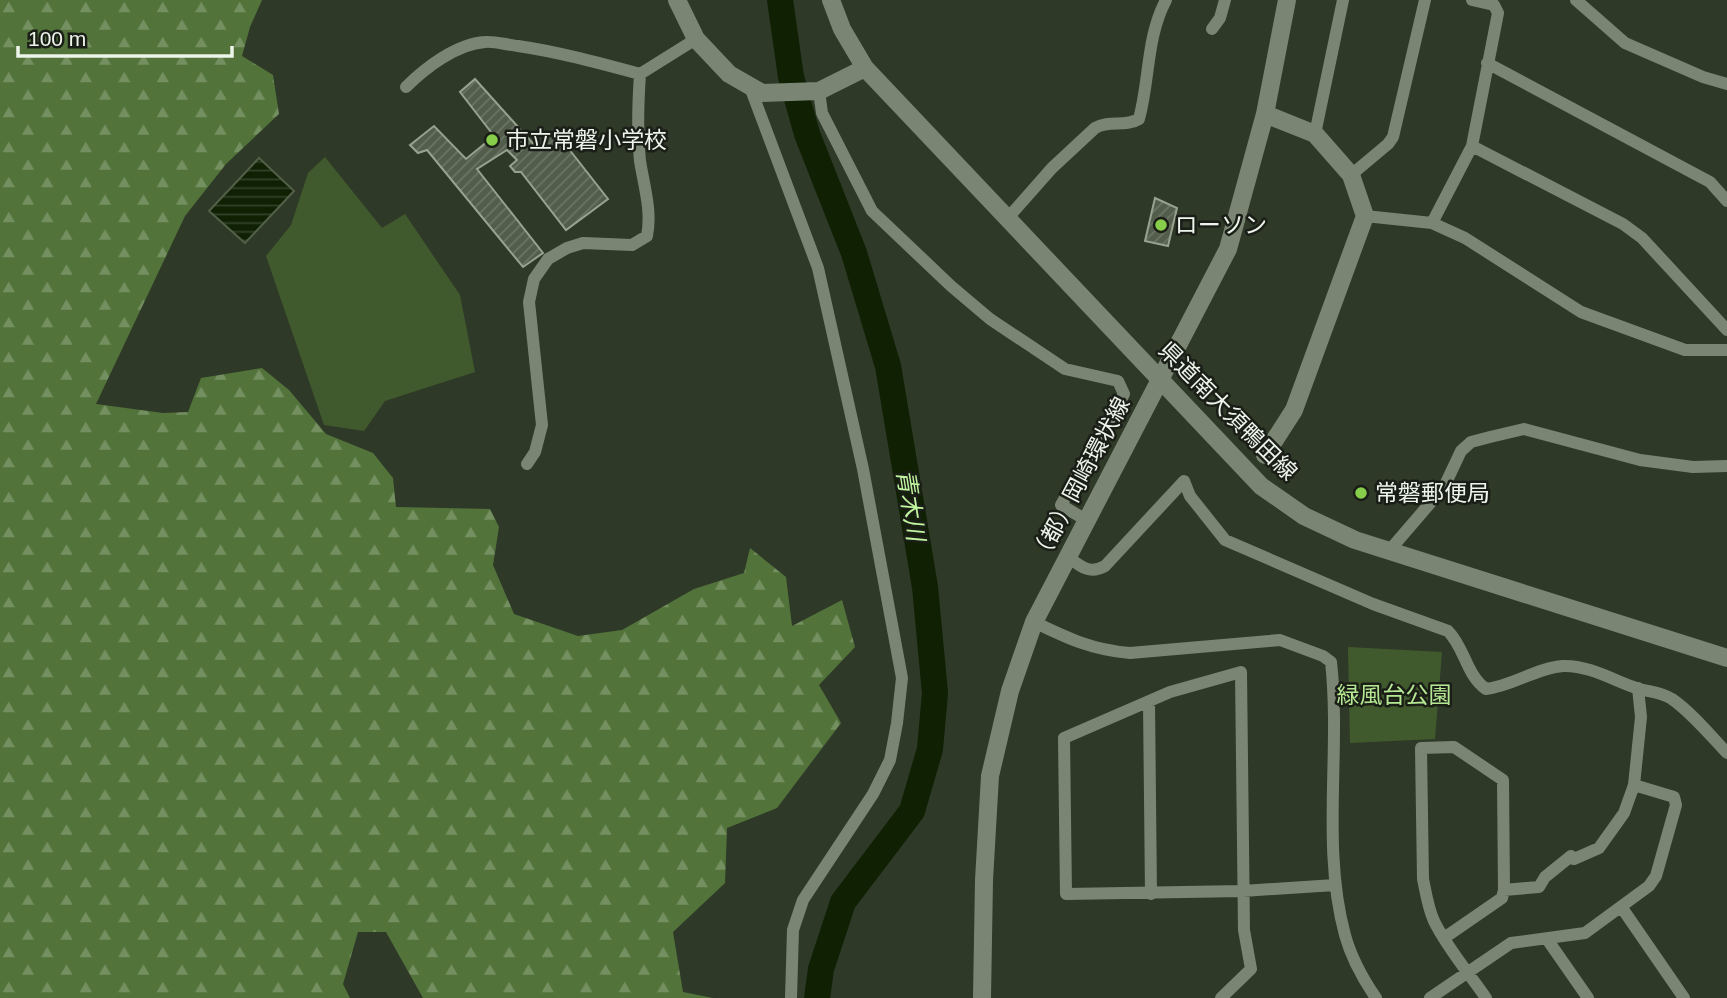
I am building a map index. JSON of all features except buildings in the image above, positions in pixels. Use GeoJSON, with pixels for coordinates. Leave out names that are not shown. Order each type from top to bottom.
{"type":"FeatureCollection","features":[{"type":"Feature","properties":{"kind":"street"},"geometry":{"type":"LineString","coordinates":[[677,0],[696,39],[729,74],[756,90],[814,90],[865,68]]}},
{"type":"Feature","properties":{"kind":"street","name":"県道南大須鴨田線"},"geometry":{"type":"LineString","coordinates":[[831,0],[842,29],[865,68],[1261,486],[1304,516],[1355,540],[1727,658]]}},
{"type":"Feature","properties":{"kind":"street"},"geometry":{"type":"LineString","coordinates":[[1007,219],[1052,168],[1096,128],[1104,123],[1124,125],[1139,119],[1150,44],[1158,15],[1166,0]]}},
{"type":"Feature","properties":{"kind":"street"},"geometry":{"type":"LineString","coordinates":[[1212,29],[1220,18],[1225,0]]}},
{"type":"Feature","properties":{"kind":"street","name":"（都）岡崎環状線"},"geometry":{"type":"LineString","coordinates":[[982,998],[984,880],[990,776],[1010,691],[1034,622],[1228,248],[1265,114],[1287,0]]}},
{"type":"Feature","properties":{"kind":"street"},"geometry":{"type":"LineString","coordinates":[[1315,134],[1343,0]]}},
{"type":"Feature","properties":{"kind":"street"},"geometry":{"type":"LineString","coordinates":[[1350,175],[1393,137],[1425,0]]}},
{"type":"Feature","properties":{"kind":"street"},"geometry":{"type":"LineString","coordinates":[[1432,223],[1472,146],[1498,13],[1494,5],[1472,0]]}},
{"type":"Feature","properties":{"kind":"street"},"geometry":{"type":"LineString","coordinates":[[1576,0],[1625,43],[1703,77],[1727,84]]}},
{"type":"Feature","properties":{"kind":"street"},"geometry":{"type":"LineString","coordinates":[[406,87],[419,74],[446,56],[485,42],[554,51],[640,74],[696,39]]}},
{"type":"Feature","properties":{"kind":"street"},"geometry":{"type":"LineString","coordinates":[[1487,63],[1710,182],[1727,201]]}},
{"type":"Feature","properties":{"kind":"street"},"geometry":{"type":"LineString","coordinates":[[527,464],[535,452],[542,425],[529,302],[534,279],[548,259],[567,248],[583,243],[632,245],[647,236],[650,221],[640,159],[638,120],[640,74]]}},
{"type":"Feature","properties":{"kind":"street"},"geometry":{"type":"LineString","coordinates":[[756,90],[818,268],[863,469],[902,678],[890,760],[873,794],[803,900],[793,930],[791,998]]}},
{"type":"Feature","properties":{"kind":"street"},"geometry":{"type":"LineString","coordinates":[[814,90],[822,113],[872,211],[990,319],[1065,369],[1118,381],[1124,394],[1061,505],[1086,520]]}},
{"type":"Feature","properties":{"kind":"street"},"geometry":{"type":"LineString","coordinates":[[1265,114],[1315,134],[1350,175],[1365,216],[1294,410],[1265,455]]}},
{"type":"Feature","properties":{"kind":"street"},"geometry":{"type":"LineString","coordinates":[[1472,146],[1623,224],[1642,238],[1727,330]]}},
{"type":"Feature","properties":{"kind":"street"},"geometry":{"type":"LineString","coordinates":[[1365,216],[1432,223],[1465,238],[1581,312],[1685,350],[1727,350]]}},
{"type":"Feature","properties":{"kind":"street"},"geometry":{"type":"LineString","coordinates":[[1389,551],[1444,487],[1461,451],[1471,442],[1490,436],[1524,429],[1640,460],[1693,467],[1727,466]]}},
{"type":"Feature","properties":{"kind":"street"},"geometry":{"type":"LineString","coordinates":[[1067,556],[1088,570],[1097,571],[1105,566],[1184,481],[1190,496],[1225,540],[1373,604],[1448,631],[1456,639],[1475,682],[1486,689],[1514,683],[1540,670],[1565,666],[1586,669],[1638,688],[1661,693],[1675,701],[1727,752]]}},
{"type":"Feature","properties":{"kind":"street"},"geometry":{"type":"LineString","coordinates":[[1034,622],[1084,646],[1109,651],[1129,653],[1280,640],[1323,656],[1331,662],[1335,885],[1345,937],[1357,966],[1376,998]]}},
{"type":"Feature","properties":{"kind":"street"},"geometry":{"type":"LineString","coordinates":[[1221,998],[1251,969],[1244,930],[1243,891],[1241,673],[1170,692],[1064,738],[1066,894],[1243,891],[1335,885]]}},
{"type":"Feature","properties":{"kind":"street"},"geometry":{"type":"LineString","coordinates":[[1504,890],[1539,887],[1545,877],[1571,856],[1574,859],[1599,848],[1624,814],[1634,785],[1641,717],[1638,688]]}},
{"type":"Feature","properties":{"kind":"street"},"geometry":{"type":"LineString","coordinates":[[1149,702],[1150,894]]}},
{"type":"Feature","properties":{"kind":"street"},"geometry":{"type":"LineString","coordinates":[[1444,938],[1502,898],[1503,780],[1454,747],[1421,748],[1423,879],[1434,920],[1444,938],[1486,998]]}},
{"type":"Feature","properties":{"kind":"street"},"geometry":{"type":"LineString","coordinates":[[1430,998],[1511,943],[1585,933],[1649,886],[1656,876],[1676,805],[1674,797],[1634,785]]}},
{"type":"Feature","properties":{"kind":"street"},"geometry":{"type":"LineString","coordinates":[[1622,908],[1684,998]]}},
{"type":"Feature","properties":{"kind":"street"},"geometry":{"type":"LineString","coordinates":[[1547,939],[1588,998]]}},
{"type":"Feature","properties":{"kind":"green space"},"geometry":{"type":"Polygon","coordinates":[[[0,0],[262,0],[250,27],[242,56],[273,75],[279,114],[226,164],[185,216],[96,404],[163,413],[188,412],[201,378],[262,368],[289,390],[326,434],[373,453],[393,478],[396,507],[490,509],[499,527],[493,565],[514,614],[578,636],[622,630],[694,589],[744,573],[750,548],[786,577],[792,626],[842,600],[855,647],[819,685],[841,723],[777,808],[727,828],[725,883],[673,932],[683,992],[713,998],[423,998],[386,932],[358,932],[343,984],[350,998],[0,998],[0,0]]]}},
{"type":"Feature","properties":{"kind":"green space"},"geometry":{"type":"Polygon","coordinates":[[[325,157],[382,228],[405,214],[460,295],[475,372],[385,401],[364,431],[324,425],[266,256],[291,225],[308,173],[325,157]]]}},
{"type":"Feature","properties":{"kind":"green space","name":"緑風台公園"},"geometry":{"type":"Polygon","coordinates":[[[1348,647],[1442,652],[1435,739],[1350,743],[1348,647]]]}},
{"type":"Feature","properties":{"kind":"shaded area"},"geometry":{"type":"Polygon","coordinates":[[[259,158],[294,191],[245,243],[209,211],[259,158]]]}},
{"type":"Feature","properties":{"kind":"waterway","name":"青木川"},"geometry":{"type":"LineString","coordinates":[[780,0],[791,77],[807,134],[854,253],[888,366],[925,587],[935,693],[930,749],[912,811],[843,902],[821,969],[817,998]]}},
{"type":"Feature","properties":{"kind":"place","name":"市立常磐小学校"},"geometry":{"type":"Point","coordinates":[492,140]}},
{"type":"Feature","properties":{"kind":"place","name":"ローソン"},"geometry":{"type":"Point","coordinates":[1161,225]}},
{"type":"Feature","properties":{"kind":"place","name":"常磐郵便局"},"geometry":{"type":"Point","coordinates":[1361,493]}}]}
